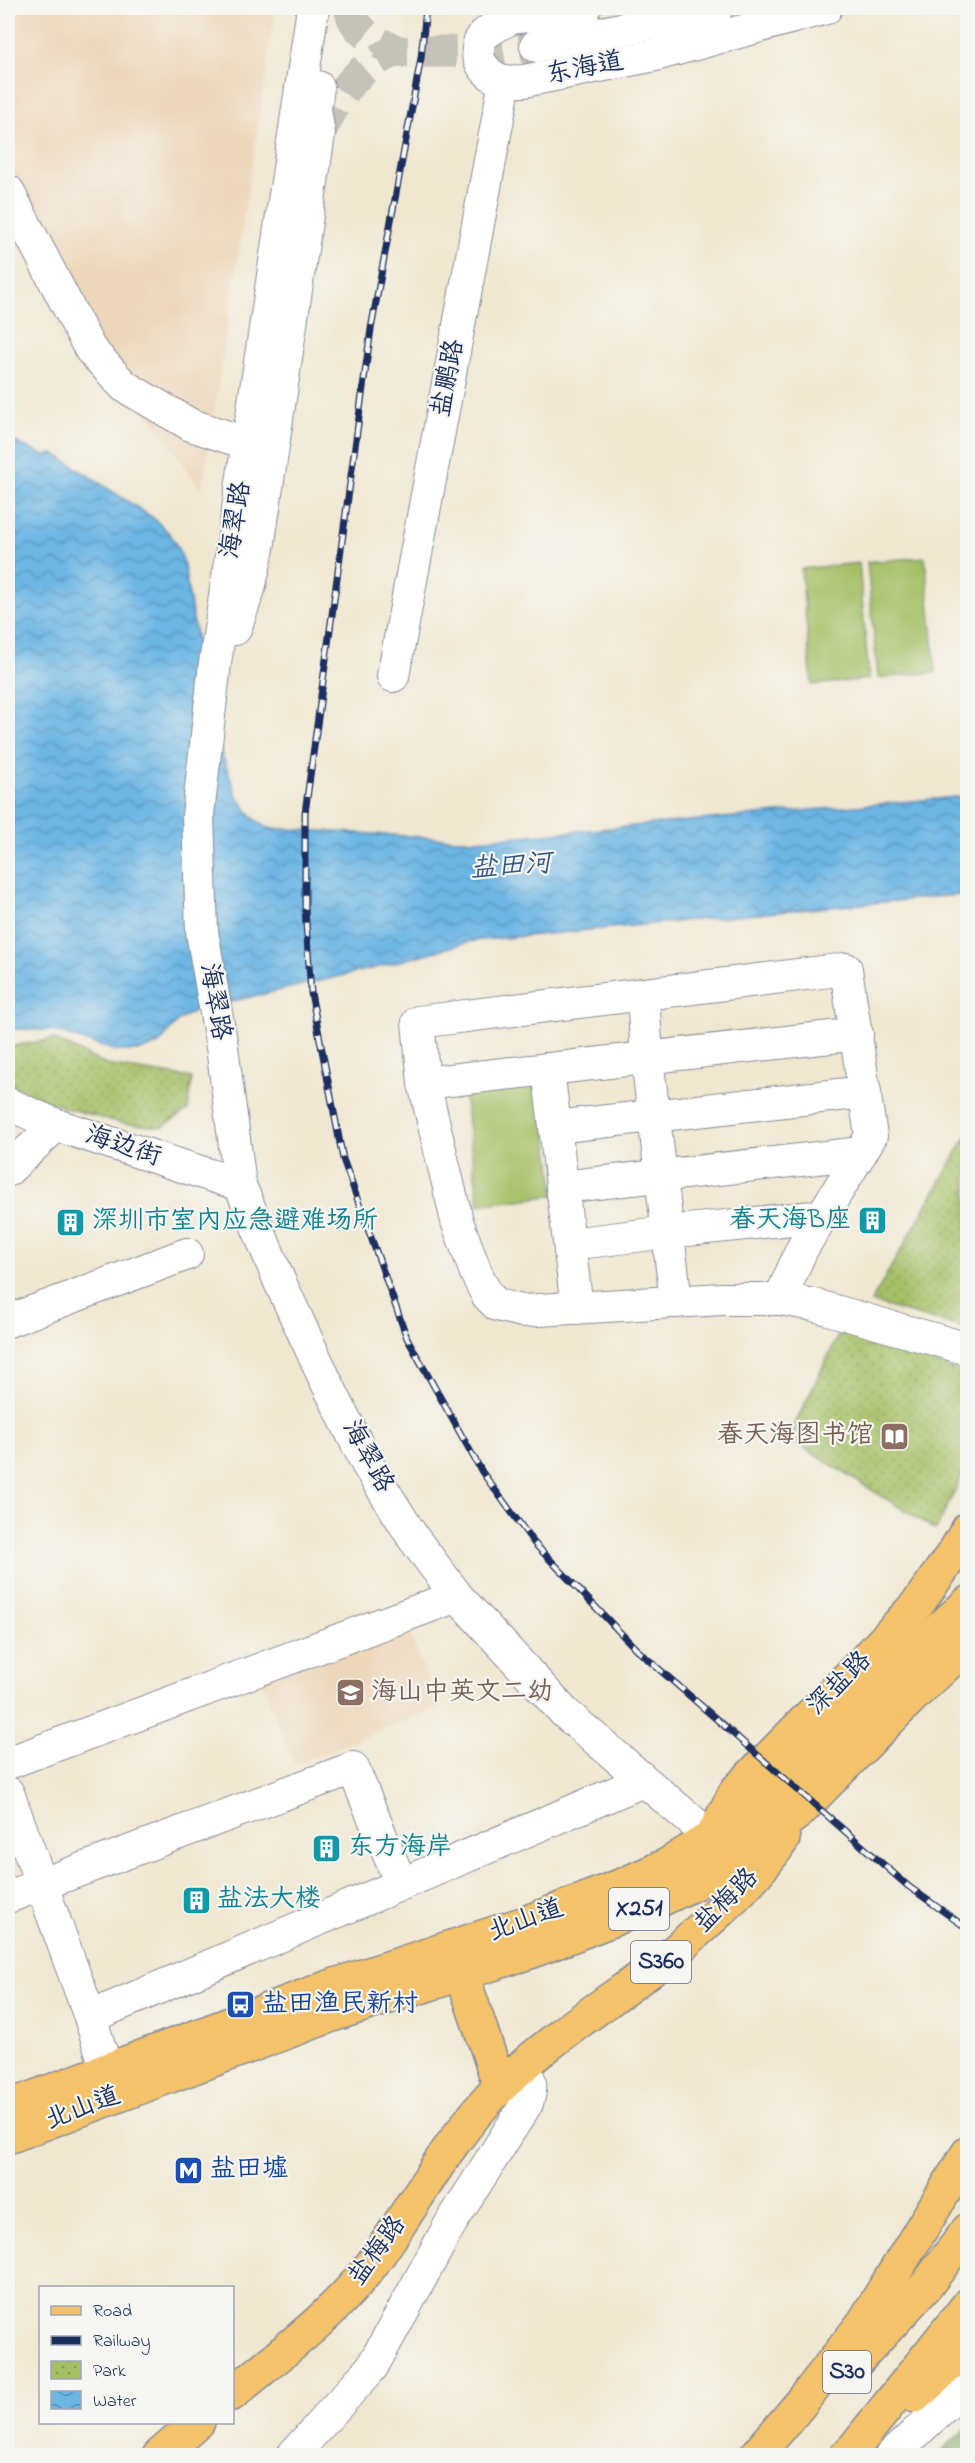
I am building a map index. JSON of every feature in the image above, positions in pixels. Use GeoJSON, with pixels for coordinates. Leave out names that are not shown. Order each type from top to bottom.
{"type":"FeatureCollection","features":[{"type":"Feature","properties":{"kind":"main road","name":"深盐路"},"geometry":{"type":"LineString","coordinates":[[712,1838],[736,1791],[919,1602],[968,1529]]}},
{"type":"Feature","properties":{"kind":"main road"},"geometry":{"type":"LineString","coordinates":[[859,1706],[919,1602]]}},
{"type":"Feature","properties":{"kind":"main road","name":"北山道"},"geometry":{"type":"LineString","coordinates":[[8,2137],[335,2014],[457,1960],[522,1924],[667,1865],[748,1814],[782,1785],[903,1662],[968,1603]]}},
{"type":"Feature","properties":{"kind":"main road","name":"北山道"},"geometry":{"type":"LineString","coordinates":[[8,2108],[326,1988],[457,1960],[533,1951],[650,1905],[736,1860],[800,1812],[919,1690],[968,1644]]}},
{"type":"Feature","properties":{"kind":"main road","name":"盐梅路"},"geometry":{"type":"LineString","coordinates":[[234,2392],[318,2322],[345,2296],[372,2264],[472,2118],[512,2077],[577,2022],[664,1960],[702,1927],[748,1883],[778,1846],[800,1812]]}},
{"type":"Feature","properties":{"kind":"main road"},"geometry":{"type":"LineString","coordinates":[[457,1960],[512,2077]]}},
{"type":"Feature","properties":{"kind":"main road"},"geometry":{"type":"LineString","coordinates":[[756,2456],[864,2322],[968,2153]]}},
{"type":"Feature","properties":{"kind":"main road","name":"S30"},"geometry":{"type":"LineString","coordinates":[[767,2456],[802,2422],[926,2286],[968,2230]]}},
{"type":"Feature","properties":{"kind":"main road","name":"S30"},"geometry":{"type":"LineString","coordinates":[[850,2452],[968,2305]]}},
{"type":"Feature","properties":{"kind":"main road"},"geometry":{"type":"LineString","coordinates":[[850,2452],[968,2348]]}},
{"type":"Feature","properties":{"kind":"main road"},"geometry":{"type":"LineString","coordinates":[[159,2456],[196,2424]]}},
{"type":"Feature","properties":{"kind":"street","name":"海翠路"},"geometry":{"type":"LineString","coordinates":[[255,487],[249,444],[313,8]]}},
{"type":"Feature","properties":{"kind":"street","name":"海翠路"},"geometry":{"type":"LineString","coordinates":[[331,8],[315,109],[319,134],[255,487],[214,663],[198,814],[202,932],[222,1047],[240,1185],[279,1280],[367,1464],[414,1539],[457,1596],[565,1713],[712,1838]]}},
{"type":"Feature","properties":{"kind":"street"},"geometry":{"type":"LineString","coordinates":[[505,81],[492,75],[482,66],[477,56],[479,43],[484,36],[512,18],[585,8]]}},
{"type":"Feature","properties":{"kind":"street","name":"东海道"},"geometry":{"type":"LineString","coordinates":[[536,46],[717,8]]}},
{"type":"Feature","properties":{"kind":"street","name":"东海道"},"geometry":{"type":"LineString","coordinates":[[505,81],[524,81],[655,56],[825,8]]}},
{"type":"Feature","properties":{"kind":"street","name":"盐鹏路"},"geometry":{"type":"LineString","coordinates":[[393,676],[505,81]]}},
{"type":"Feature","properties":{"kind":"street"},"geometry":{"type":"LineString","coordinates":[[8,192],[90,349],[124,386],[191,425],[249,444]]}},
{"type":"Feature","properties":{"kind":"street"},"geometry":{"type":"LineString","coordinates":[[780,1299],[802,1249],[871,1136],[846,969],[418,1022],[424,1083],[457,1221],[476,1273],[487,1295],[497,1305],[522,1311],[676,1302],[780,1299],[814,1305],[968,1349]]}},
{"type":"Feature","properties":{"kind":"street"},"geometry":{"type":"LineString","coordinates":[[643,994],[647,1058],[676,1302]]}},
{"type":"Feature","properties":{"kind":"street"},"geometry":{"type":"LineString","coordinates":[[424,1083],[857,1034]]}},
{"type":"Feature","properties":{"kind":"street"},"geometry":{"type":"LineString","coordinates":[[548,1069],[577,1308]]}},
{"type":"Feature","properties":{"kind":"street"},"geometry":{"type":"LineString","coordinates":[[555,1127],[865,1092]]}},
{"type":"Feature","properties":{"kind":"street","name":"海边街"},"geometry":{"type":"LineString","coordinates":[[8,1104],[56,1125],[240,1185]]}},
{"type":"Feature","properties":{"kind":"street"},"geometry":{"type":"LineString","coordinates":[[8,1170],[56,1125]]}},
{"type":"Feature","properties":{"kind":"street"},"geometry":{"type":"LineString","coordinates":[[562,1187],[861,1153]]}},
{"type":"Feature","properties":{"kind":"street"},"geometry":{"type":"LineString","coordinates":[[570,1245],[822,1216]]}},
{"type":"Feature","properties":{"kind":"street"},"geometry":{"type":"LineString","coordinates":[[8,1321],[187,1254]]}},
{"type":"Feature","properties":{"kind":"street"},"geometry":{"type":"LineString","coordinates":[[8,1763],[457,1596]]}},
{"type":"Feature","properties":{"kind":"street"},"geometry":{"type":"LineString","coordinates":[[8,1897],[353,1768],[401,1884]]}},
{"type":"Feature","properties":{"kind":"street"},"geometry":{"type":"LineString","coordinates":[[90,2017],[643,1781]]}},
{"type":"Feature","properties":{"kind":"street"},"geometry":{"type":"LineString","coordinates":[[8,1793],[90,2017],[107,2070]]}},
{"type":"Feature","properties":{"kind":"street"},"geometry":{"type":"LineString","coordinates":[[292,2456],[372,2367],[451,2223],[527,2103],[532,2089],[530,2077],[512,2077]]}},
{"type":"Feature","properties":{"kind":"street"},"geometry":{"type":"LineString","coordinates":[[891,2456],[968,2384]]}},
{"type":"Feature","properties":{"kind":"shaded area"},"geometry":{"type":"Polygon","coordinates":[[[8,8],[276,8],[202,491],[8,211],[8,8]]]}},
{"type":"Feature","properties":{"kind":"shaded area","name":"海山中英文二幼"},"geometry":{"type":"Polygon","coordinates":[[[405,1621],[438,1707],[295,1765],[261,1679],[405,1621]]]}},
{"type":"Feature","properties":{"kind":"green space"},"geometry":{"type":"Polygon","coordinates":[[[925,557],[936,672],[878,678],[867,562],[925,557]]]}},
{"type":"Feature","properties":{"kind":"green space"},"geometry":{"type":"Polygon","coordinates":[[[859,563],[869,679],[812,685],[801,569],[859,563]]]}},
{"type":"Feature","properties":{"kind":"green space"},"geometry":{"type":"Polygon","coordinates":[[[54,1039],[106,1065],[192,1078],[188,1110],[162,1127],[121,1123],[62,1107],[8,1084],[8,1047],[54,1039]]]}},
{"type":"Feature","properties":{"kind":"green space"},"geometry":{"type":"Polygon","coordinates":[[[540,1078],[555,1195],[479,1205],[463,1088],[540,1078]]]}},
{"type":"Feature","properties":{"kind":"green space"},"geometry":{"type":"Polygon","coordinates":[[[967,1135],[967,1329],[871,1302],[967,1135]]]}},
{"type":"Feature","properties":{"kind":"green space"},"geometry":{"type":"Polygon","coordinates":[[[841,1330],[967,1374],[967,1465],[936,1530],[788,1438],[841,1330]]]}},
{"type":"Feature","properties":{"kind":"green space"},"geometry":{"type":"Polygon","coordinates":[[[967,2427],[967,2455],[937,2455],[967,2427]]]}},
{"type":"Feature","properties":{"kind":"water","name":"盐田河"},"geometry":{"type":"Polygon","coordinates":[[[8,439],[43,455],[55,454],[152,517],[169,533],[183,560],[211,724],[237,796],[252,817],[268,828],[476,840],[967,796],[967,894],[472,941],[375,968],[195,1010],[178,1021],[159,1044],[140,1051],[117,1051],[50,1030],[8,1029],[8,439]]]}},
{"type":"Feature","properties":{"kind":"tunnel"},"geometry":{"type":"LineString","coordinates":[[350,8],[357,25],[363,32],[378,42],[403,53]]}},
{"type":"Feature","properties":{"kind":"tunnel"},"geometry":{"type":"LineString","coordinates":[[319,134],[348,86],[368,66],[393,52],[503,51],[536,46]]}},
{"type":"Feature","properties":{"kind":"railway"},"geometry":{"type":"LineString","coordinates":[[426,8],[421,58],[371,329],[305,813],[305,909],[311,993],[343,1159],[407,1338],[482,1472],[534,1543],[636,1649],[908,1886],[968,1929]]}},
{"type":"Feature","properties":{"kind":"place","name":"春天海B座"},"geometry":{"type":"Point","coordinates":[872,1221]}},
{"type":"Feature","properties":{"kind":"place","name":"深圳市室内应急避难场所"},"geometry":{"type":"Point","coordinates":[71,1222]}},
{"type":"Feature","properties":{"kind":"place","name":"春天海图书馆"},"geometry":{"type":"Point","coordinates":[894,1436]}},
{"type":"Feature","properties":{"kind":"place","name":"海山中英文二幼"},"geometry":{"type":"Point","coordinates":[350,1693]}},
{"type":"Feature","properties":{"kind":"place","name":"东方海岸"},"geometry":{"type":"Point","coordinates":[327,1848]}},
{"type":"Feature","properties":{"kind":"place","name":"盐法大楼"},"geometry":{"type":"Point","coordinates":[196,1900]}},
{"type":"Feature","properties":{"kind":"place","name":"盐田渔民新村"},"geometry":{"type":"Point","coordinates":[241,2005]}},
{"type":"Feature","properties":{"kind":"place","name":"盐田墟"},"geometry":{"type":"Point","coordinates":[189,2170]}}]}
